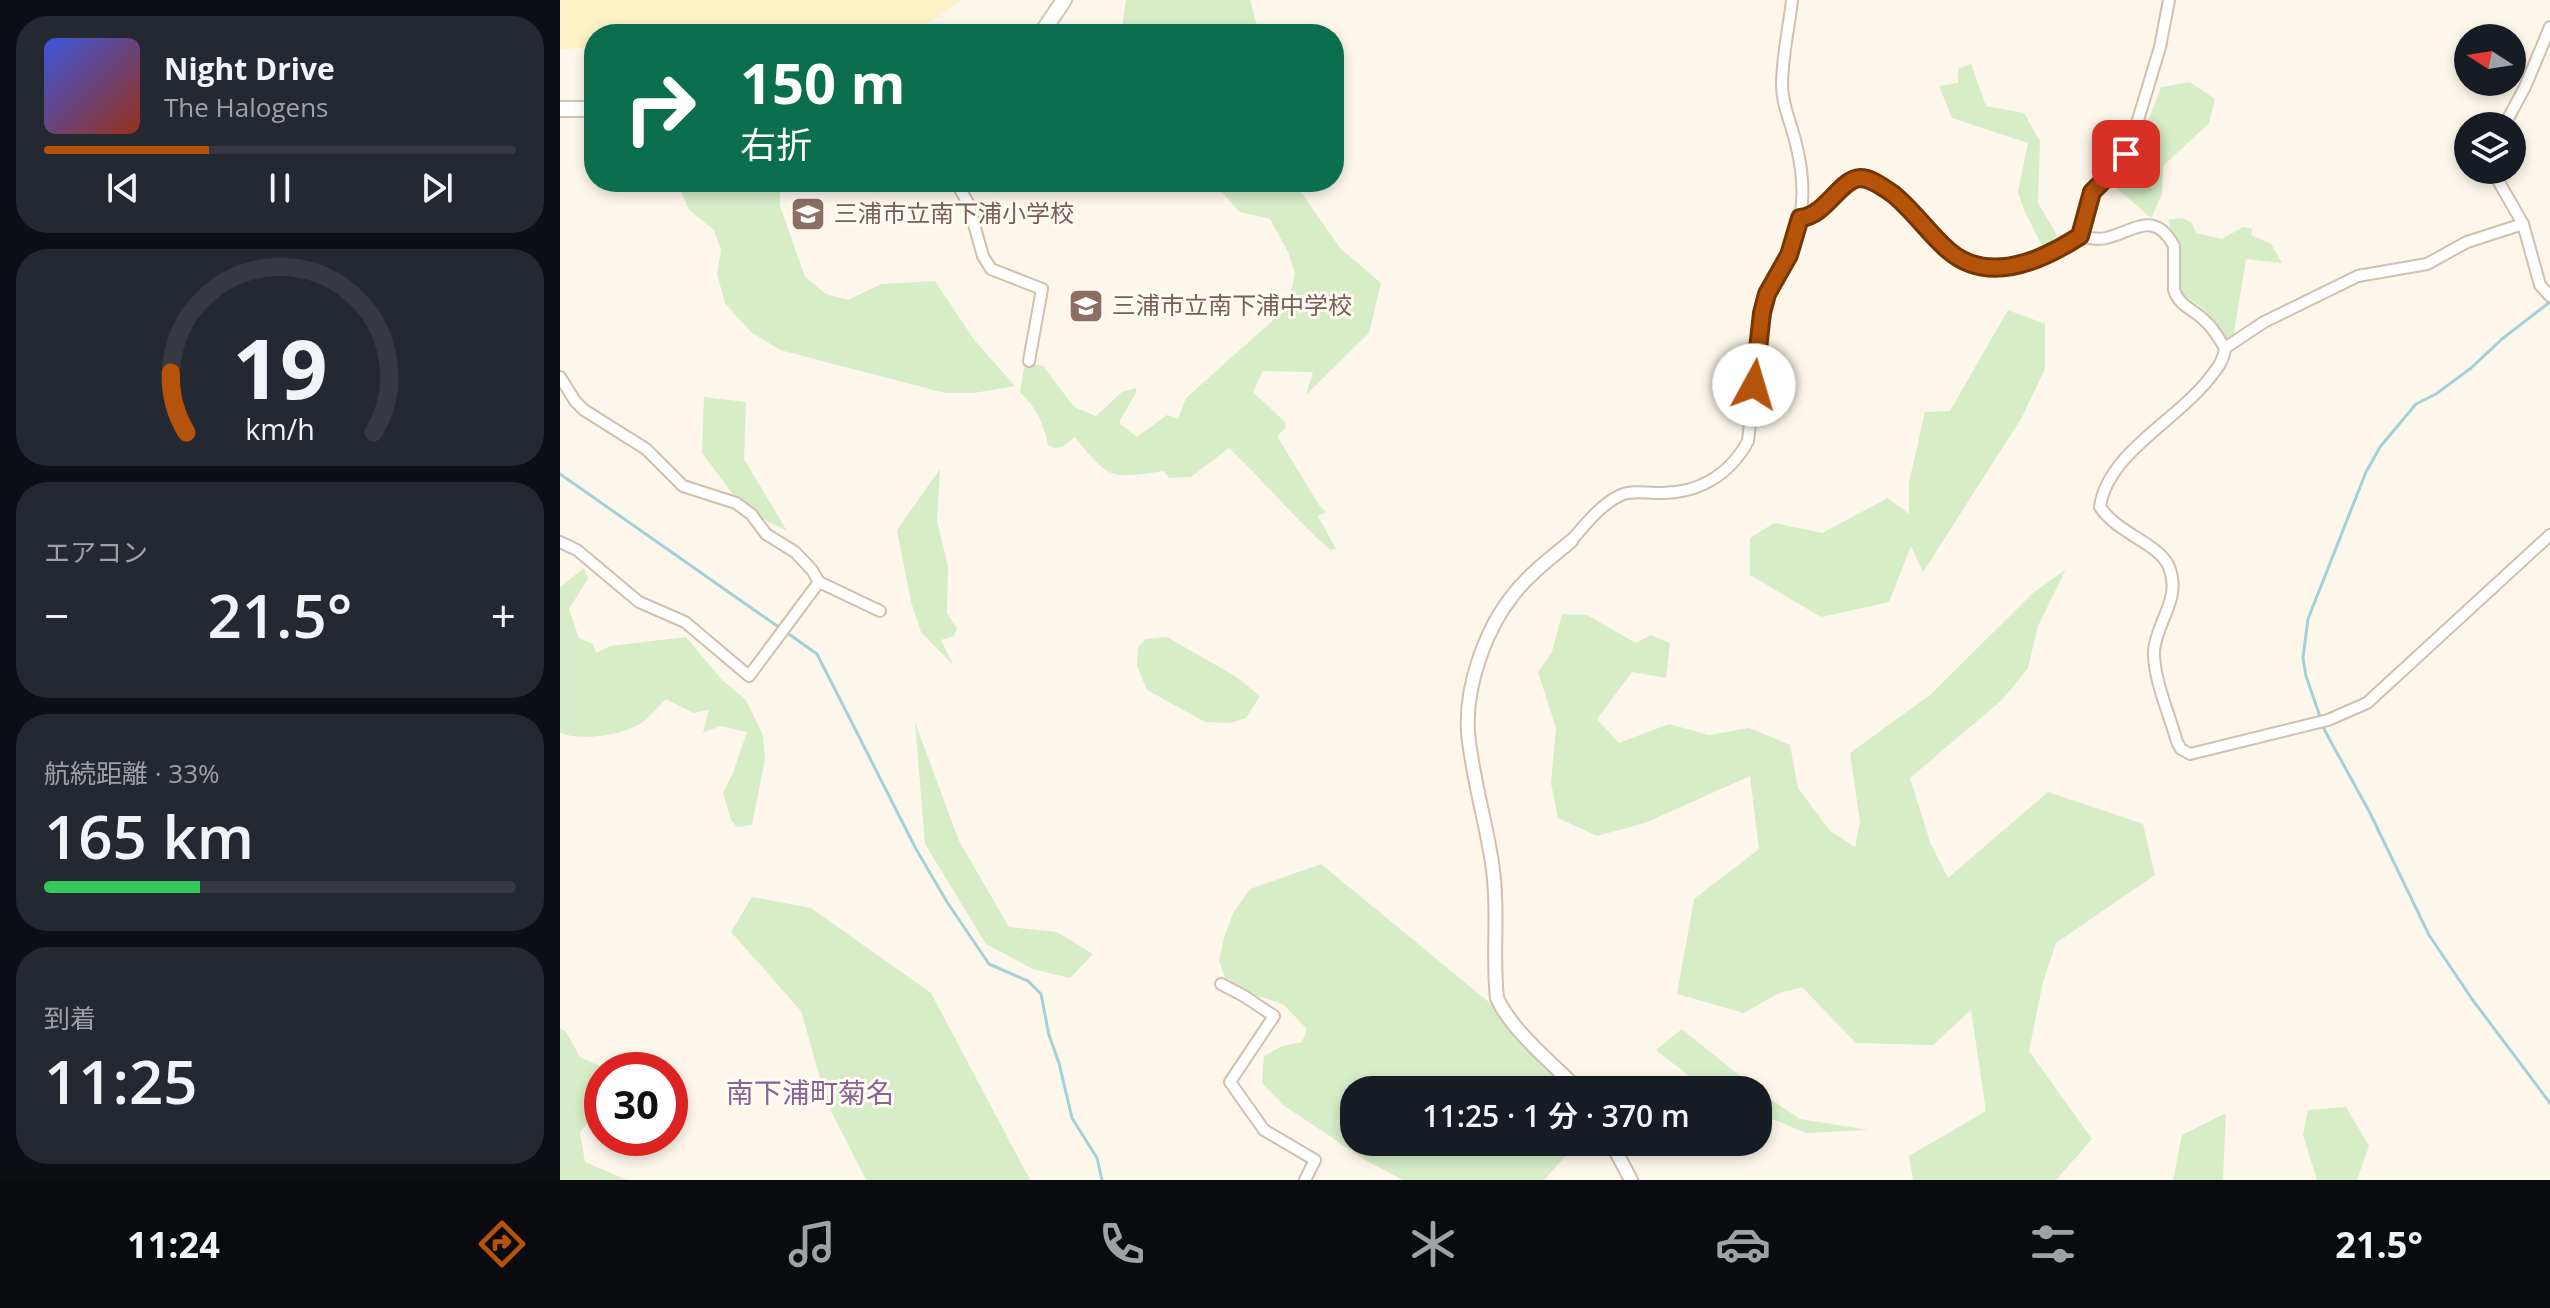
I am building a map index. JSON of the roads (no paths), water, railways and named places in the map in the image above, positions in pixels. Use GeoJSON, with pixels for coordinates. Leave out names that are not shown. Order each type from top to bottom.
{"type":"FeatureCollection","features":[{"type":"Feature","properties":{"kind":"main road"},"geometry":{"type":"LineString","coordinates":[[1048,24],[1064,0]]}},
{"type":"Feature","properties":{"kind":"main road"},"geometry":{"type":"LineString","coordinates":[[560,109],[584,109]]}},
{"type":"Feature","properties":{"kind":"street"},"geometry":{"type":"LineString","coordinates":[[1565,1076],[1522,1033],[1497,998],[1493,872],[1471,750],[1470,695],[1499,616],[1522,584],[1571,541],[1590,519],[1629,492],[1670,494],[1700,487],[1738,459],[1748,441],[1762,313],[1767,294],[1789,255],[1800,218],[1803,191],[1796,143],[1784,104],[1782,85],[1792,0]]}},
{"type":"Feature","properties":{"kind":"street"},"geometry":{"type":"LineString","coordinates":[[2080,236],[2092,192],[2117,167],[2132,140],[2160,47],[2169,0]]}},
{"type":"Feature","properties":{"kind":"street"},"geometry":{"type":"LineString","coordinates":[[2512,112],[2550,27]]}},
{"type":"Feature","properties":{"kind":"street"},"geometry":{"type":"LineString","coordinates":[[1800,218],[1815,214],[1851,181],[1859,178],[1884,187],[1952,254],[1972,264],[1995,267],[2035,261],[2080,236],[2102,239],[2141,225],[2162,231],[2174,246],[2174,290],[2177,297],[2209,324],[2225,348],[2224,357],[2194,399],[2130,452],[2106,490],[2100,507],[2114,524],[2159,553],[2170,568],[2172,600],[2156,639],[2155,660],[2177,742],[2181,749],[2190,754],[2328,720],[2367,703],[2550,535]]}},
{"type":"Feature","properties":{"kind":"street"},"geometry":{"type":"LineString","coordinates":[[2500,184],[2523,224],[2540,285],[2549,295]]}},
{"type":"Feature","properties":{"kind":"street"},"geometry":{"type":"LineString","coordinates":[[962,192],[968,203],[983,256],[991,269],[1042,289],[1029,361]]}},
{"type":"Feature","properties":{"kind":"street"},"geometry":{"type":"LineString","coordinates":[[2225,348],[2264,322],[2358,276],[2427,264],[2467,242],[2523,224]]}},
{"type":"Feature","properties":{"kind":"street"},"geometry":{"type":"LineString","coordinates":[[560,377],[584,410],[646,449],[683,486],[716,495],[745,509],[766,534],[803,561],[819,582],[880,611]]}},
{"type":"Feature","properties":{"kind":"street"},"geometry":{"type":"LineString","coordinates":[[560,542],[577,550],[639,602],[685,622],[749,676],[819,582]]}},
{"type":"Feature","properties":{"kind":"street"},"geometry":{"type":"LineString","coordinates":[[1221,984],[1274,1016],[1230,1082],[1264,1130],[1315,1160],[1305,1180]]}},
{"type":"Feature","properties":{"kind":"street"},"geometry":{"type":"LineString","coordinates":[[1618,1156],[1631,1180]]}},
{"type":"Feature","properties":{"kind":"waterway"},"geometry":{"type":"LineString","coordinates":[[2550,302],[2471,368],[2436,394],[2416,404],[2380,447],[2366,472],[2308,619],[2303,658],[2325,731],[2370,813],[2429,935],[2472,999],[2550,1103]]}},
{"type":"Feature","properties":{"kind":"waterway"},"geometry":{"type":"LineString","coordinates":[[560,474],[780,628]]}},
{"type":"Feature","properties":{"kind":"waterway"},"geometry":{"type":"LineString","coordinates":[[786,632],[817,654],[916,849],[989,964],[1028,981],[1041,994],[1072,1118],[1097,1158],[1102,1180]]}},
{"type":"Feature","properties":{"kind":"place","name":"三浦市立南下浦小学校"},"geometry":{"type":"Point","coordinates":[808,214]}},
{"type":"Feature","properties":{"kind":"place","name":"三浦市立南下浦中学校"},"geometry":{"type":"Point","coordinates":[1086,306]}},
{"type":"Feature","properties":{"kind":"district","name":"南下浦町菊名"},"geometry":{"type":"Point","coordinates":[810,1093]}}]}
